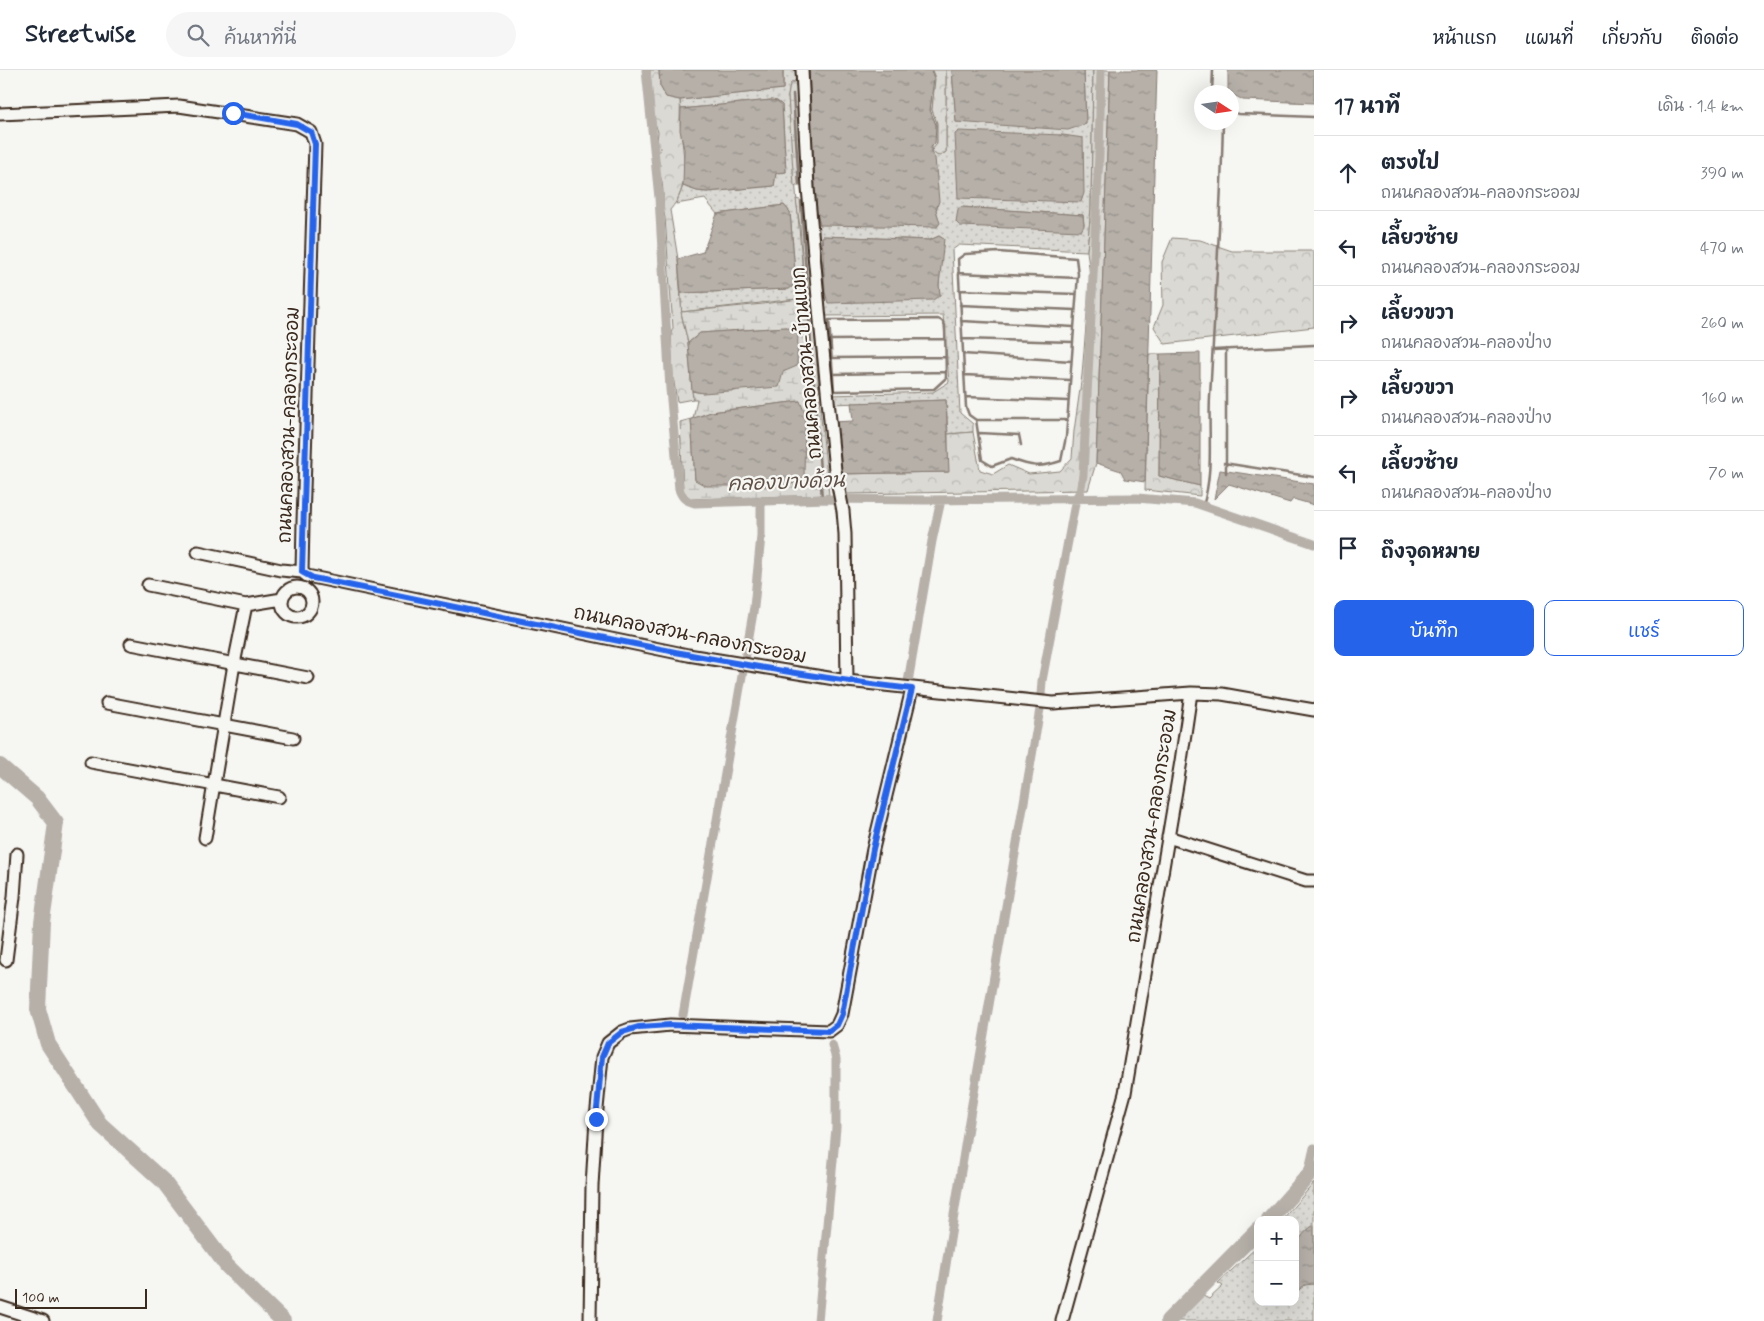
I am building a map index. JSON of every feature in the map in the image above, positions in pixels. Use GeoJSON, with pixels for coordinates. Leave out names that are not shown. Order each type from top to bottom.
{"type":"FeatureCollection","features":[{"type":"Feature","properties":{"kind":"street","name":"ถนนคลองสวน-บ้านแขก"},"geometry":{"type":"LineString","coordinates":[[802,70],[808,188],[826,392],[845,534],[847,681]]}},
{"type":"Feature","properties":{"kind":"street","name":"ถนนคลองสวน-คลองกระออม"},"geometry":{"type":"LineString","coordinates":[[0,114],[179,106],[297,124],[311,132],[315,144],[305,574],[679,653],[847,681],[1053,703],[1191,693],[1125,1093],[1062,1321]]}},
{"type":"Feature","properties":{"kind":"street"},"geometry":{"type":"LineString","coordinates":[[198,552],[305,574],[301,588]]}},
{"type":"Feature","properties":{"kind":"street"},"geometry":{"type":"LineString","coordinates":[[148,585],[246,605],[282,599],[289,589],[301,588],[308,592],[312,601],[305,615],[299,617],[290,615],[284,608],[282,599]]}},
{"type":"Feature","properties":{"kind":"street"},"geometry":{"type":"LineString","coordinates":[[205,838],[234,664],[246,605]]}},
{"type":"Feature","properties":{"kind":"street"},"geometry":{"type":"LineString","coordinates":[[131,644],[308,678]]}},
{"type":"Feature","properties":{"kind":"street"},"geometry":{"type":"LineString","coordinates":[[590,1321],[592,1186],[596,1119],[602,1057],[608,1043],[622,1032],[639,1027],[670,1025],[829,1031],[837,1025],[842,1014],[873,849],[912,689]]}},
{"type":"Feature","properties":{"kind":"street"},"geometry":{"type":"LineString","coordinates":[[1191,693],[1222,694],[1314,710]]}},
{"type":"Feature","properties":{"kind":"street"},"geometry":{"type":"LineString","coordinates":[[107,703],[293,738]]}},
{"type":"Feature","properties":{"kind":"street"},"geometry":{"type":"LineString","coordinates":[[91,762],[279,797]]}},
{"type":"Feature","properties":{"kind":"street"},"geometry":{"type":"LineString","coordinates":[[1168,837],[1314,882]]}},
{"type":"Feature","properties":{"kind":"street"},"geometry":{"type":"LineString","coordinates":[[6,960],[6,908],[17,854]]}},
{"type":"Feature","properties":{"kind":"street"},"geometry":{"type":"LineString","coordinates":[[0,1307],[43,1321]]}},
{"type":"Feature","properties":{"kind":"green space"},"geometry":{"type":"Polygon","coordinates":[[[650,70],[659,70],[660,86],[666,97],[680,100],[684,173],[681,192],[670,210],[678,259],[682,317],[688,343],[693,399],[677,402],[673,376],[671,333],[673,328],[663,188],[658,171],[660,165],[657,157],[660,148],[657,141],[658,132],[653,117],[650,70]]]}},
{"type":"Feature","properties":{"kind":"green space"},"geometry":{"type":"Polygon","coordinates":[[[783,70],[796,70],[796,80],[790,85],[788,96],[805,298],[681,312],[681,293],[789,289],[796,283],[790,212],[784,205],[717,214],[705,199],[676,204],[683,186],[707,192],[774,186],[776,173],[786,172],[782,105],[777,101],[681,109],[680,100],[783,89],[783,70]]]}},
{"type":"Feature","properties":{"kind":"green space"},"geometry":{"type":"Polygon","coordinates":[[[805,70],[809,70],[816,211],[820,224],[938,217],[931,153],[936,125],[930,111],[933,78],[930,70],[932,70],[935,79],[932,110],[937,123],[937,144],[940,156],[946,152],[946,70],[952,70],[956,122],[1086,124],[1084,70],[1093,70],[1091,208],[1087,251],[959,245],[952,250],[960,413],[973,424],[973,432],[948,434],[946,400],[831,404],[830,395],[933,392],[949,382],[943,315],[822,316],[805,70]],[[961,207],[1084,225],[1083,215],[961,207]],[[822,236],[821,247],[825,292],[940,295],[939,285],[943,239],[939,236],[930,240],[822,236]]]}},
{"type":"Feature","properties":{"kind":"green space"},"geometry":{"type":"Polygon","coordinates":[[[932,70],[946,70],[946,152],[940,156],[936,155],[932,150],[937,144],[937,123],[932,110],[935,79],[932,70]]]}},
{"type":"Feature","properties":{"kind":"green space"},"geometry":{"type":"Polygon","coordinates":[[[1093,70],[1110,70],[1096,463],[1088,490],[845,494],[838,474],[948,472],[948,434],[973,432],[980,470],[993,474],[1008,465],[1029,474],[1060,471],[1072,458],[1082,375],[1090,276],[1087,251],[1091,208],[1093,70]]]}},
{"type":"Feature","properties":{"kind":"green space"},"geometry":{"type":"Polygon","coordinates":[[[796,80],[803,186],[794,186],[788,96],[790,84],[796,80]]]}},
{"type":"Feature","properties":{"kind":"green space"},"geometry":{"type":"Polygon","coordinates":[[[796,199],[803,201],[805,204],[819,391],[811,390],[811,399],[819,398],[829,495],[690,499],[683,490],[680,422],[691,419],[695,480],[800,401],[711,412],[693,419],[697,399],[693,399],[692,391],[703,393],[786,327],[700,333],[688,343],[681,312],[805,298],[796,199]]]}},
{"type":"Feature","properties":{"kind":"green space"},"geometry":{"type":"Polygon","coordinates":[[[1172,238],[1200,240],[1232,251],[1314,251],[1314,327],[1165,344],[1154,327],[1163,305],[1162,262],[1172,238]]]}},
{"type":"Feature","properties":{"kind":"green space"},"geometry":{"type":"Polygon","coordinates":[[[1149,354],[1160,354],[1159,476],[1200,486],[1200,496],[1145,490],[1149,354]]]}},
{"type":"Feature","properties":{"kind":"green space"},"geometry":{"type":"Polygon","coordinates":[[[1314,1183],[1314,1321],[1178,1321],[1203,1296],[1209,1299],[1223,1286],[1218,1283],[1254,1250],[1254,1306],[1299,1306],[1299,1216],[1285,1216],[1314,1183]]]}},
{"type":"Feature","properties":{"kind":"water"},"geometry":{"type":"Polygon","coordinates":[[[659,70],[783,70],[783,89],[680,100],[666,97],[660,86],[659,70]]]}},
{"type":"Feature","properties":{"kind":"water"},"geometry":{"type":"Polygon","coordinates":[[[809,70],[930,70],[934,78],[930,110],[936,125],[935,143],[931,147],[931,153],[935,158],[939,201],[936,210],[940,223],[937,227],[820,225],[816,211],[809,70]]]}},
{"type":"Feature","properties":{"kind":"water"},"geometry":{"type":"Polygon","coordinates":[[[952,70],[1084,70],[1086,124],[1068,130],[956,122],[952,70]]]}},
{"type":"Feature","properties":{"kind":"water"},"geometry":{"type":"Polygon","coordinates":[[[1110,70],[1157,70],[1145,482],[1125,479],[1121,471],[1096,463],[1110,70]]]}},
{"type":"Feature","properties":{"kind":"water"},"geometry":{"type":"Polygon","coordinates":[[[1228,70],[1314,70],[1314,103],[1243,100],[1239,98],[1239,85],[1228,85],[1228,70]]]}},
{"type":"Feature","properties":{"kind":"water"},"geometry":{"type":"Polygon","coordinates":[[[777,101],[782,105],[786,172],[776,173],[774,186],[707,192],[683,186],[684,149],[680,130],[681,109],[777,101]]]}},
{"type":"Feature","properties":{"kind":"water"},"geometry":{"type":"Polygon","coordinates":[[[959,131],[1063,135],[1083,138],[1084,193],[1081,202],[958,198],[955,134],[959,131]]]}},
{"type":"Feature","properties":{"kind":"water"},"geometry":{"type":"Polygon","coordinates":[[[784,205],[790,212],[796,284],[789,289],[681,293],[678,259],[703,252],[717,214],[784,205]]]}},
{"type":"Feature","properties":{"kind":"water"},"geometry":{"type":"Polygon","coordinates":[[[961,207],[1083,215],[1084,226],[1081,231],[960,226],[956,222],[958,209],[961,207]]]}},
{"type":"Feature","properties":{"kind":"water"},"geometry":{"type":"Polygon","coordinates":[[[822,236],[930,240],[939,236],[944,239],[939,285],[940,295],[933,300],[828,303],[825,292],[822,236]]]}},
{"type":"Feature","properties":{"kind":"water"},"geometry":{"type":"Polygon","coordinates":[[[786,327],[798,332],[797,366],[783,372],[779,387],[703,393],[692,391],[688,343],[700,333],[786,327]]]}},
{"type":"Feature","properties":{"kind":"water"},"geometry":{"type":"Polygon","coordinates":[[[1200,353],[1200,486],[1159,476],[1160,354],[1200,353]]]}},
{"type":"Feature","properties":{"kind":"water"},"geometry":{"type":"Polygon","coordinates":[[[946,400],[949,472],[838,474],[832,422],[853,421],[851,403],[946,400]]]}},
{"type":"Feature","properties":{"kind":"water"},"geometry":{"type":"Polygon","coordinates":[[[800,401],[805,414],[804,478],[788,486],[706,486],[695,480],[691,419],[711,412],[800,401]]]}},
{"type":"Feature","properties":{"kind":"water"},"geometry":{"type":"Polygon","coordinates":[[[1220,470],[1314,484],[1314,505],[1293,499],[1290,503],[1229,484],[1214,499],[1220,470]]]}},
{"type":"Feature","properties":{"kind":"water"},"geometry":{"type":"Polygon","coordinates":[[[1314,1225],[1314,1284],[1305,1285],[1299,1290],[1299,1241],[1306,1231],[1314,1225]]]}},
{"type":"Feature","properties":{"kind":"waterway","name":"คลองบางด้วน"},"geometry":{"type":"LineString","coordinates":[[646,70],[659,198],[670,389],[679,489],[687,500],[695,503],[828,499],[1137,498],[1195,503],[1314,544]]}},
{"type":"Feature","properties":{"kind":"waterway"},"geometry":{"type":"LineString","coordinates":[[937,1321],[969,1121],[1040,709],[1042,681],[1076,498],[1080,492],[1083,475],[1099,155],[1101,70]]}},
{"type":"Feature","properties":{"kind":"waterway"},"geometry":{"type":"LineString","coordinates":[[1212,85],[1213,70]]}},
{"type":"Feature","properties":{"kind":"waterway"},"geometry":{"type":"LineString","coordinates":[[793,94],[799,185]]}},
{"type":"Feature","properties":{"kind":"waterway"},"geometry":{"type":"LineString","coordinates":[[1239,114],[1314,117]]}},
{"type":"Feature","properties":{"kind":"waterway"},"geometry":{"type":"LineString","coordinates":[[1203,506],[1210,466],[1210,397],[1223,130]]}},
{"type":"Feature","properties":{"kind":"waterway"},"geometry":{"type":"LineString","coordinates":[[801,202],[822,499]]}},
{"type":"Feature","properties":{"kind":"waterway"},"geometry":{"type":"LineString","coordinates":[[999,252],[1076,258],[1078,274],[1066,437],[1061,461],[1041,466],[1025,464],[1011,459],[992,466],[982,460],[976,420],[969,415],[966,407],[958,259],[965,254],[999,252]]}},
{"type":"Feature","properties":{"kind":"waterway"},"geometry":{"type":"LineString","coordinates":[[958,273],[1078,278]]}},
{"type":"Feature","properties":{"kind":"waterway"},"geometry":{"type":"LineString","coordinates":[[959,290],[1076,294]]}},
{"type":"Feature","properties":{"kind":"waterway"},"geometry":{"type":"LineString","coordinates":[[960,305],[1075,310]]}},
{"type":"Feature","properties":{"kind":"waterway"},"geometry":{"type":"LineString","coordinates":[[938,319],[945,325],[946,378],[934,389],[834,391],[829,320],[938,319]]}},
{"type":"Feature","properties":{"kind":"waterway"},"geometry":{"type":"LineString","coordinates":[[961,321],[1074,327]]}},
{"type":"Feature","properties":{"kind":"waterway"},"geometry":{"type":"LineString","coordinates":[[830,340],[945,339]]}},
{"type":"Feature","properties":{"kind":"waterway"},"geometry":{"type":"LineString","coordinates":[[962,339],[1073,342]]}},
{"type":"Feature","properties":{"kind":"waterway"},"geometry":{"type":"LineString","coordinates":[[1213,350],[1314,345]]}},
{"type":"Feature","properties":{"kind":"waterway"},"geometry":{"type":"LineString","coordinates":[[1226,349],[1226,473]]}},
{"type":"Feature","properties":{"kind":"waterway"},"geometry":{"type":"LineString","coordinates":[[963,354],[1071,361]]}},
{"type":"Feature","properties":{"kind":"waterway"},"geometry":{"type":"LineString","coordinates":[[832,358],[945,357]]}},
{"type":"Feature","properties":{"kind":"waterway"},"geometry":{"type":"LineString","coordinates":[[833,374],[946,372]]}},
{"type":"Feature","properties":{"kind":"waterway"},"geometry":{"type":"LineString","coordinates":[[964,375],[1070,380]]}},
{"type":"Feature","properties":{"kind":"waterway"},"geometry":{"type":"LineString","coordinates":[[966,397],[1068,401]]}},
{"type":"Feature","properties":{"kind":"waterway"},"geometry":{"type":"LineString","coordinates":[[976,420],[1067,420]]}},
{"type":"Feature","properties":{"kind":"waterway"},"geometry":{"type":"LineString","coordinates":[[979,433],[1019,435],[1021,445]]}},
{"type":"Feature","properties":{"kind":"waterway"},"geometry":{"type":"LineString","coordinates":[[1224,463],[1314,477]]}},
{"type":"Feature","properties":{"kind":"waterway"},"geometry":{"type":"LineString","coordinates":[[908,682],[932,541],[941,500]]}},
{"type":"Feature","properties":{"kind":"waterway"},"geometry":{"type":"LineString","coordinates":[[683,1015],[754,607],[761,536],[761,501]]}},
{"type":"Feature","properties":{"kind":"waterway"},"geometry":{"type":"LineString","coordinates":[[0,766],[37,798],[56,823],[42,922],[38,1009],[48,1044],[100,1124],[163,1181],[227,1266],[283,1321]]}},
{"type":"Feature","properties":{"kind":"waterway"},"geometry":{"type":"LineString","coordinates":[[818,1321],[836,1128],[836,1059],[832,1045]]}},
{"type":"Feature","properties":{"kind":"waterway"},"geometry":{"type":"LineString","coordinates":[[1307,1178],[1314,1148]]}},
{"type":"Feature","properties":{"kind":"waterway"},"geometry":{"type":"LineString","coordinates":[[1273,1216],[1314,1169]]}},
{"type":"Feature","properties":{"kind":"waterway"},"geometry":{"type":"LineString","coordinates":[[1168,1321],[1254,1234]]}},
{"type":"Feature","properties":{"kind":"route"},"geometry":{"type":"LineString","coordinates":[[233,113],[297,124],[311,132],[315,144],[302,572],[313,578],[688,655],[847,681],[912,689],[873,849],[842,1014],[837,1025],[829,1031],[670,1025],[639,1027],[622,1032],[608,1043],[602,1057],[596,1119]]}}]}
